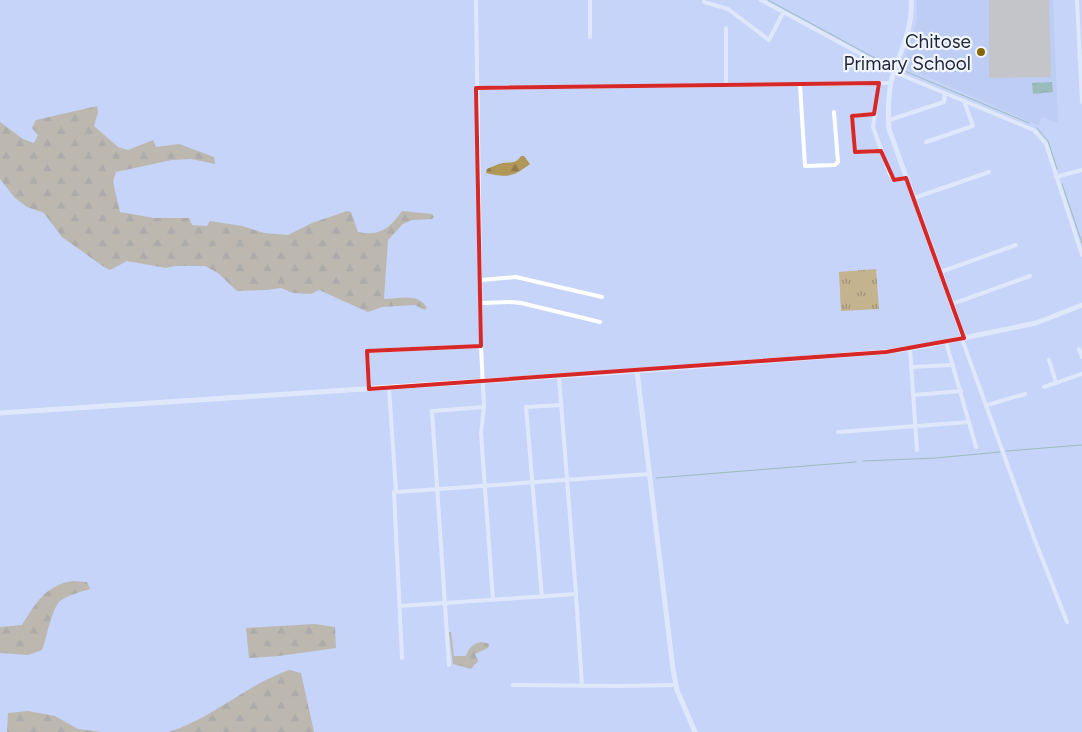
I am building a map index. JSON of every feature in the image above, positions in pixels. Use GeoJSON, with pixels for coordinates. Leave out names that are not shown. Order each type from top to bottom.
{"type":"FeatureCollection","features":[{"type":"Feature","properties":{"kind":"street"},"geometry":{"type":"LineString","coordinates":[[476,0],[481,346],[484,407],[482,433],[493,600]]}},
{"type":"Feature","properties":{"kind":"street"},"geometry":{"type":"LineString","coordinates":[[590,0],[590,37]]}},
{"type":"Feature","properties":{"kind":"street"},"geometry":{"type":"LineString","coordinates":[[704,0],[704,2],[728,9],[769,40],[783,13]]}},
{"type":"Feature","properties":{"kind":"street"},"geometry":{"type":"LineString","coordinates":[[761,0],[894,72],[1034,130],[1046,144],[1082,255]]}},
{"type":"Feature","properties":{"kind":"street"},"geometry":{"type":"LineString","coordinates":[[911,0],[912,13],[891,83],[889,120],[892,138],[1034,538],[1067,622]]}},
{"type":"Feature","properties":{"kind":"street"},"geometry":{"type":"LineString","coordinates":[[1077,0],[1082,102]]}},
{"type":"Feature","properties":{"kind":"street"},"geometry":{"type":"LineString","coordinates":[[726,28],[726,85]]}},
{"type":"Feature","properties":{"kind":"street"},"geometry":{"type":"LineString","coordinates":[[879,83],[873,127],[890,174],[894,180],[906,178]]}},
{"type":"Feature","properties":{"kind":"street"},"geometry":{"type":"LineString","coordinates":[[476,88],[891,83]]}},
{"type":"Feature","properties":{"kind":"street"},"geometry":{"type":"LineString","coordinates":[[800,85],[805,166],[835,165],[838,162],[834,112]]}},
{"type":"Feature","properties":{"kind":"street"},"geometry":{"type":"LineString","coordinates":[[889,120],[944,102],[945,94]]}},
{"type":"Feature","properties":{"kind":"street"},"geometry":{"type":"LineString","coordinates":[[926,142],[973,126],[964,101]]}},
{"type":"Feature","properties":{"kind":"street"},"geometry":{"type":"LineString","coordinates":[[874,114],[852,116],[855,152],[881,151]]}},
{"type":"Feature","properties":{"kind":"street"},"geometry":{"type":"LineString","coordinates":[[1056,177],[1082,170]]}},
{"type":"Feature","properties":{"kind":"street"},"geometry":{"type":"LineString","coordinates":[[914,198],[990,172]]}},
{"type":"Feature","properties":{"kind":"street"},"geometry":{"type":"LineString","coordinates":[[940,272],[1016,245]]}},
{"type":"Feature","properties":{"kind":"street"},"geometry":{"type":"LineString","coordinates":[[952,304],[1030,276]]}},
{"type":"Feature","properties":{"kind":"street"},"geometry":{"type":"LineString","coordinates":[[480,280],[516,277],[602,297]]}},
{"type":"Feature","properties":{"kind":"street"},"geometry":{"type":"LineString","coordinates":[[481,303],[521,303],[600,322]]}},
{"type":"Feature","properties":{"kind":"street"},"geometry":{"type":"LineString","coordinates":[[0,413],[559,377],[910,349],[1036,323],[1082,305]]}},
{"type":"Feature","properties":{"kind":"street"},"geometry":{"type":"LineString","coordinates":[[946,342],[976,446]]}},
{"type":"Feature","properties":{"kind":"street"},"geometry":{"type":"LineString","coordinates":[[369,389],[367,351],[481,346]]}},
{"type":"Feature","properties":{"kind":"street"},"geometry":{"type":"LineString","coordinates":[[1079,348],[1082,357]]}},
{"type":"Feature","properties":{"kind":"street"},"geometry":{"type":"LineString","coordinates":[[910,349],[917,450]]}},
{"type":"Feature","properties":{"kind":"street"},"geometry":{"type":"LineString","coordinates":[[1048,360],[1056,383]]}},
{"type":"Feature","properties":{"kind":"street"},"geometry":{"type":"LineString","coordinates":[[912,367],[953,365]]}},
{"type":"Feature","properties":{"kind":"street"},"geometry":{"type":"LineString","coordinates":[[637,371],[673,670],[676,685],[695,732]]}},
{"type":"Feature","properties":{"kind":"street"},"geometry":{"type":"LineString","coordinates":[[1044,387],[1082,374]]}},
{"type":"Feature","properties":{"kind":"street"},"geometry":{"type":"LineString","coordinates":[[559,377],[582,686]]}},
{"type":"Feature","properties":{"kind":"street"},"geometry":{"type":"LineString","coordinates":[[389,388],[396,492],[394,492],[402,658]]}},
{"type":"Feature","properties":{"kind":"street"},"geometry":{"type":"LineString","coordinates":[[913,394],[961,391]]}},
{"type":"Feature","properties":{"kind":"street"},"geometry":{"type":"LineString","coordinates":[[987,405],[1025,394]]}},
{"type":"Feature","properties":{"kind":"street"},"geometry":{"type":"LineString","coordinates":[[542,597],[526,407],[562,406]]}},
{"type":"Feature","properties":{"kind":"street"},"geometry":{"type":"LineString","coordinates":[[449,665],[432,411],[484,407]]}},
{"type":"Feature","properties":{"kind":"street"},"geometry":{"type":"LineString","coordinates":[[838,432],[969,422]]}},
{"type":"Feature","properties":{"kind":"street"},"geometry":{"type":"LineString","coordinates":[[396,492],[649,474]]}},
{"type":"Feature","properties":{"kind":"street"},"geometry":{"type":"LineString","coordinates":[[400,606],[576,594]]}},
{"type":"Feature","properties":{"kind":"street"},"geometry":{"type":"LineString","coordinates":[[513,685],[676,685]]}},
{"type":"Feature","properties":{"kind":"highlighted area"},"geometry":{"type":"Polygon","coordinates":[[[879,83],[874,114],[852,116],[855,152],[881,151],[894,180],[906,178],[964,338],[886,352],[369,389],[367,351],[481,346],[476,88],[879,83]]]}},
{"type":"Feature","properties":{"kind":"shaded area","name":"Chitose Primary School"},"geometry":{"type":"Polygon","coordinates":[[[917,0],[1053,0],[1058,123],[1042,117],[1038,125],[902,66],[917,21],[917,0]]]}},
{"type":"Feature","properties":{"kind":"green space"},"geometry":{"type":"Polygon","coordinates":[[[989,0],[1049,0],[1051,77],[989,78],[989,0]]]}},
{"type":"Feature","properties":{"kind":"green space"},"geometry":{"type":"Polygon","coordinates":[[[97,106],[98,112],[94,126],[118,147],[128,150],[153,140],[156,147],[179,144],[214,157],[215,164],[191,159],[172,160],[116,172],[113,182],[120,212],[154,218],[189,218],[192,225],[207,226],[210,221],[242,226],[264,233],[288,235],[312,223],[347,211],[351,212],[358,232],[365,233],[383,230],[402,211],[432,214],[434,217],[432,219],[412,220],[403,224],[388,240],[384,299],[413,298],[419,300],[427,308],[425,310],[415,305],[382,307],[368,312],[319,290],[311,294],[293,293],[281,288],[237,291],[218,273],[205,266],[175,266],[166,268],[127,261],[110,270],[104,267],[62,237],[44,213],[27,207],[15,198],[0,179],[0,122],[23,139],[34,143],[38,135],[32,128],[36,120],[97,106]]]}},
{"type":"Feature","properties":{"kind":"green space"},"geometry":{"type":"Polygon","coordinates":[[[524,156],[530,164],[519,172],[505,176],[486,173],[487,169],[501,163],[515,161],[524,156]]]}},
{"type":"Feature","properties":{"kind":"green space"},"geometry":{"type":"Polygon","coordinates":[[[876,269],[879,309],[841,311],[839,272],[876,269]]]}},
{"type":"Feature","properties":{"kind":"green space"},"geometry":{"type":"Polygon","coordinates":[[[72,581],[87,582],[90,589],[60,601],[52,617],[42,650],[28,655],[0,653],[0,627],[22,625],[48,591],[63,583],[72,581]]]}},
{"type":"Feature","properties":{"kind":"green space"},"geometry":{"type":"Polygon","coordinates":[[[315,624],[335,627],[336,648],[249,658],[246,628],[315,624]]]}},
{"type":"Feature","properties":{"kind":"green space"},"geometry":{"type":"Polygon","coordinates":[[[449,632],[451,632],[454,656],[466,656],[475,644],[481,642],[489,644],[488,648],[475,654],[478,661],[471,669],[453,664],[449,632]]]}},
{"type":"Feature","properties":{"kind":"green space"},"geometry":{"type":"Polygon","coordinates":[[[289,670],[301,673],[314,732],[169,732],[200,719],[258,684],[289,670]]]}},
{"type":"Feature","properties":{"kind":"green space"},"geometry":{"type":"Polygon","coordinates":[[[28,711],[55,716],[78,729],[102,732],[7,732],[8,713],[28,711]]]}},
{"type":"Feature","properties":{"kind":"water"},"geometry":{"type":"Polygon","coordinates":[[[1052,82],[1053,92],[1033,94],[1032,83],[1052,82]]]}},
{"type":"Feature","properties":{"kind":"waterway"},"geometry":{"type":"LineString","coordinates":[[768,0],[891,66]]}},
{"type":"Feature","properties":{"kind":"waterway"},"geometry":{"type":"LineString","coordinates":[[900,69],[1029,123]]}},
{"type":"Feature","properties":{"kind":"waterway"},"geometry":{"type":"LineString","coordinates":[[1037,128],[1048,141],[1057,169]]}},
{"type":"Feature","properties":{"kind":"waterway"},"geometry":{"type":"LineString","coordinates":[[1062,184],[1082,243]]}},
{"type":"Feature","properties":{"kind":"waterway"},"geometry":{"type":"LineString","coordinates":[[1006,451],[1082,445]]}},
{"type":"Feature","properties":{"kind":"waterway"},"geometry":{"type":"LineString","coordinates":[[863,461],[936,458],[1000,452]]}},
{"type":"Feature","properties":{"kind":"waterway"},"geometry":{"type":"LineString","coordinates":[[656,478],[856,462]]}},
{"type":"Feature","properties":{"kind":"place","name":"Chitose Primary School"},"geometry":{"type":"Point","coordinates":[981,52]}}]}
